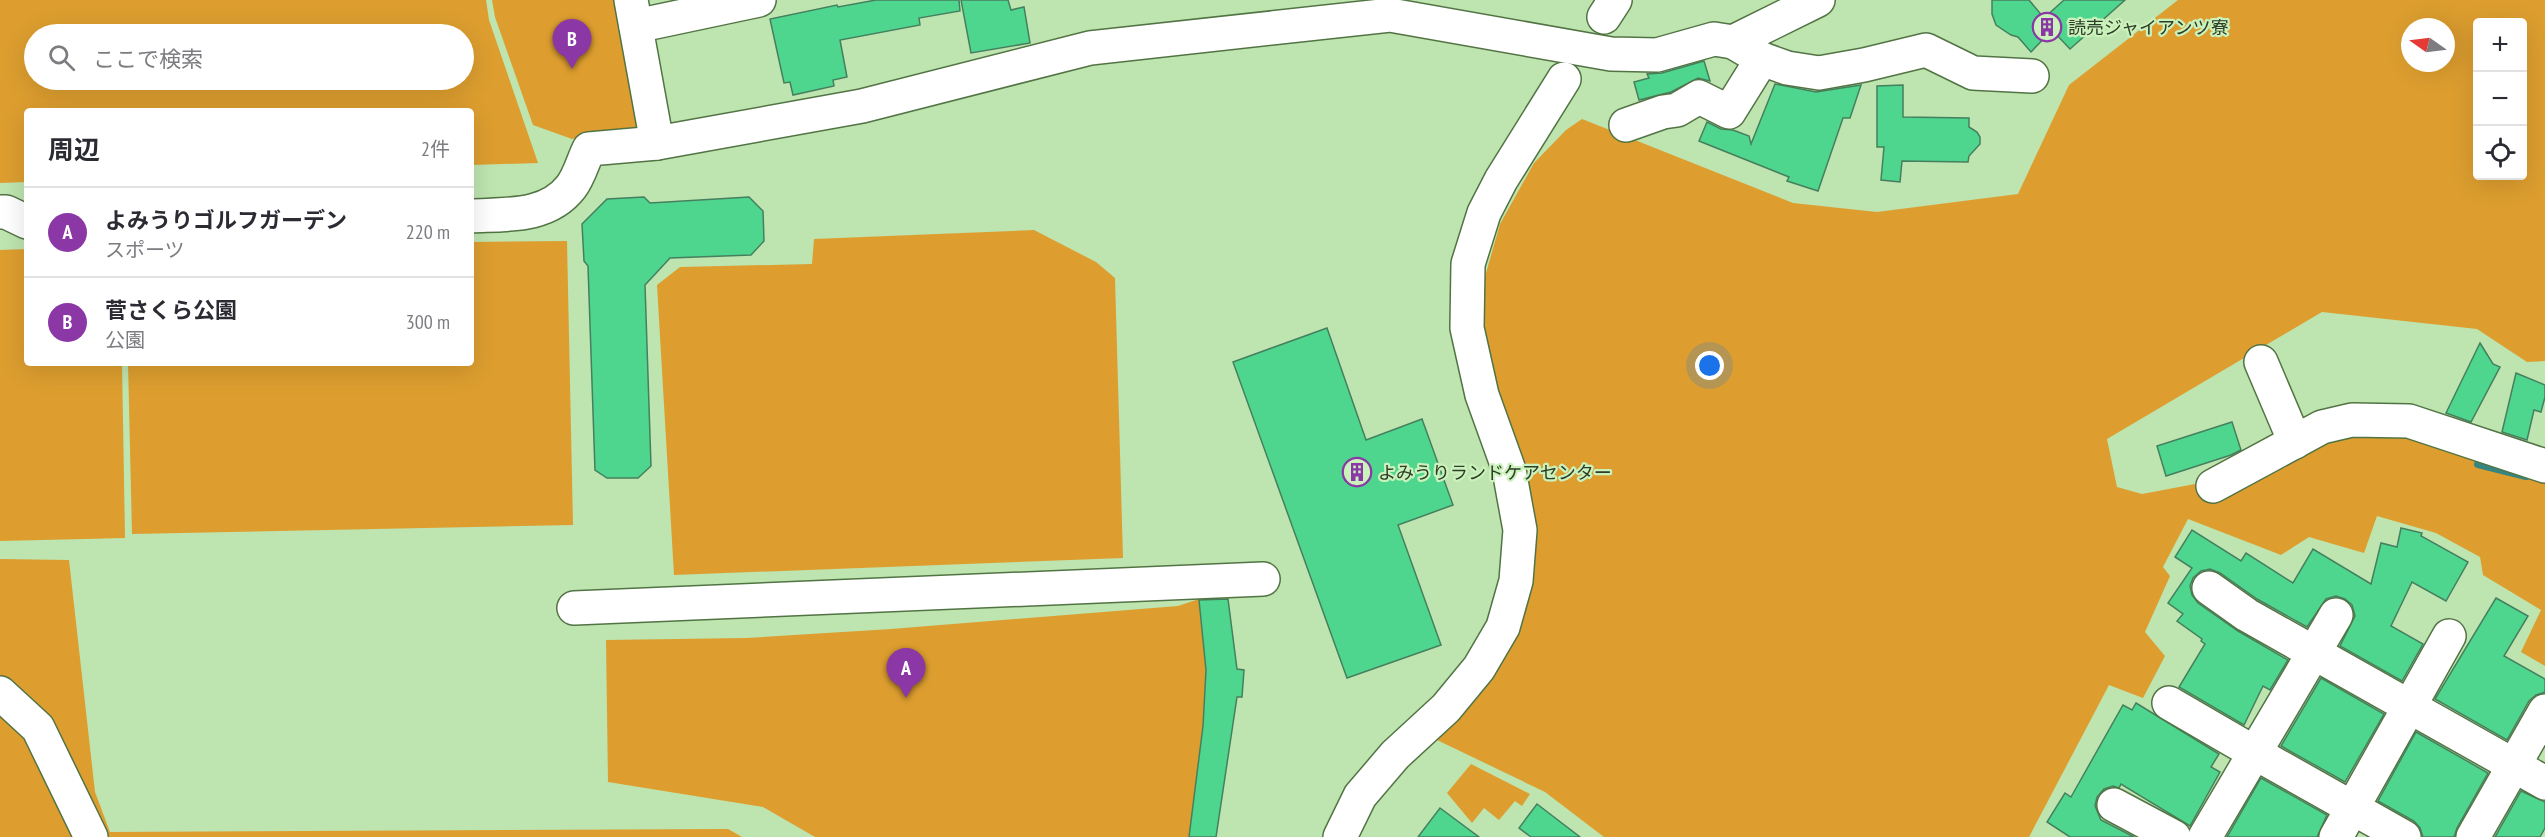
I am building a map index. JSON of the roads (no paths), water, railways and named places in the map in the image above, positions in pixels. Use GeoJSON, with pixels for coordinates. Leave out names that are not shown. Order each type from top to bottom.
{"type":"FeatureCollection","features":[{"type":"Feature","properties":{"kind":"street"},"geometry":{"type":"LineString","coordinates":[[657,143],[634,13],[759,0]]}},
{"type":"Feature","properties":{"kind":"street"},"geometry":{"type":"LineString","coordinates":[[1733,42],[1818,0]]}},
{"type":"Feature","properties":{"kind":"street"},"geometry":{"type":"LineString","coordinates":[[474,216],[522,213],[551,205],[571,187],[589,149],[657,143],[862,106],[1090,48],[1390,15],[1611,54],[1657,55],[1714,39],[1733,42],[1762,59],[1788,68],[1819,73],[1926,50],[1973,73],[2032,76]]}},
{"type":"Feature","properties":{"kind":"street"},"geometry":{"type":"LineString","coordinates":[[1626,125],[1663,112],[1677,110],[1699,97],[1729,112],[1762,59]]}},
{"type":"Feature","properties":{"kind":"street"},"geometry":{"type":"LineString","coordinates":[[1340,837],[1360,796],[1395,755],[1446,708],[1479,668],[1503,627],[1516,581],[1520,530],[1509,470],[1482,395],[1467,328],[1468,264],[1484,213],[1564,79]]}},
{"type":"Feature","properties":{"kind":"street"},"geometry":{"type":"LineString","coordinates":[[0,212],[6,212],[24,221]]}},
{"type":"Feature","properties":{"kind":"street"},"geometry":{"type":"LineString","coordinates":[[2260,362],[2295,442]]}},
{"type":"Feature","properties":{"kind":"street"},"geometry":{"type":"LineString","coordinates":[[2213,486],[2322,427],[2352,420],[2409,421],[2545,466]]}},
{"type":"Feature","properties":{"kind":"street"},"geometry":{"type":"LineString","coordinates":[[574,608],[1263,579]]}},
{"type":"Feature","properties":{"kind":"street"},"geometry":{"type":"LineString","coordinates":[[2209,588],[2247,615],[2545,783]]}},
{"type":"Feature","properties":{"kind":"street"},"geometry":{"type":"LineString","coordinates":[[2205,837],[2336,615]]}},
{"type":"Feature","properties":{"kind":"street"},"geometry":{"type":"LineString","coordinates":[[2336,837],[2450,636]]}},
{"type":"Feature","properties":{"kind":"street"},"geometry":{"type":"LineString","coordinates":[[0,693],[38,728],[91,837]]}},
{"type":"Feature","properties":{"kind":"street"},"geometry":{"type":"LineString","coordinates":[[2169,703],[2404,837]]}},
{"type":"Feature","properties":{"kind":"street"},"geometry":{"type":"LineString","coordinates":[[2473,837],[2512,765],[2545,711]]}},
{"type":"Feature","properties":{"kind":"street"},"geometry":{"type":"LineString","coordinates":[[2114,805],[2174,837]]}},
{"type":"Feature","properties":{"kind":"waterway"},"geometry":{"type":"LineString","coordinates":[[2478,464],[2526,476]]}},
{"type":"Feature","properties":{"kind":"place","name":"読売ジャイアンツ寮"},"geometry":{"type":"Point","coordinates":[2047,27]}},
{"type":"Feature","properties":{"kind":"place","name":"菅さくら公園"},"geometry":{"type":"Point","coordinates":[572,69]}},
{"type":"Feature","properties":{"kind":"place","name":"よみうりランドケアセンター"},"geometry":{"type":"Point","coordinates":[1357,472]}},
{"type":"Feature","properties":{"kind":"place","name":"よみうりゴルフガーデン"},"geometry":{"type":"Point","coordinates":[906,698]}}]}
